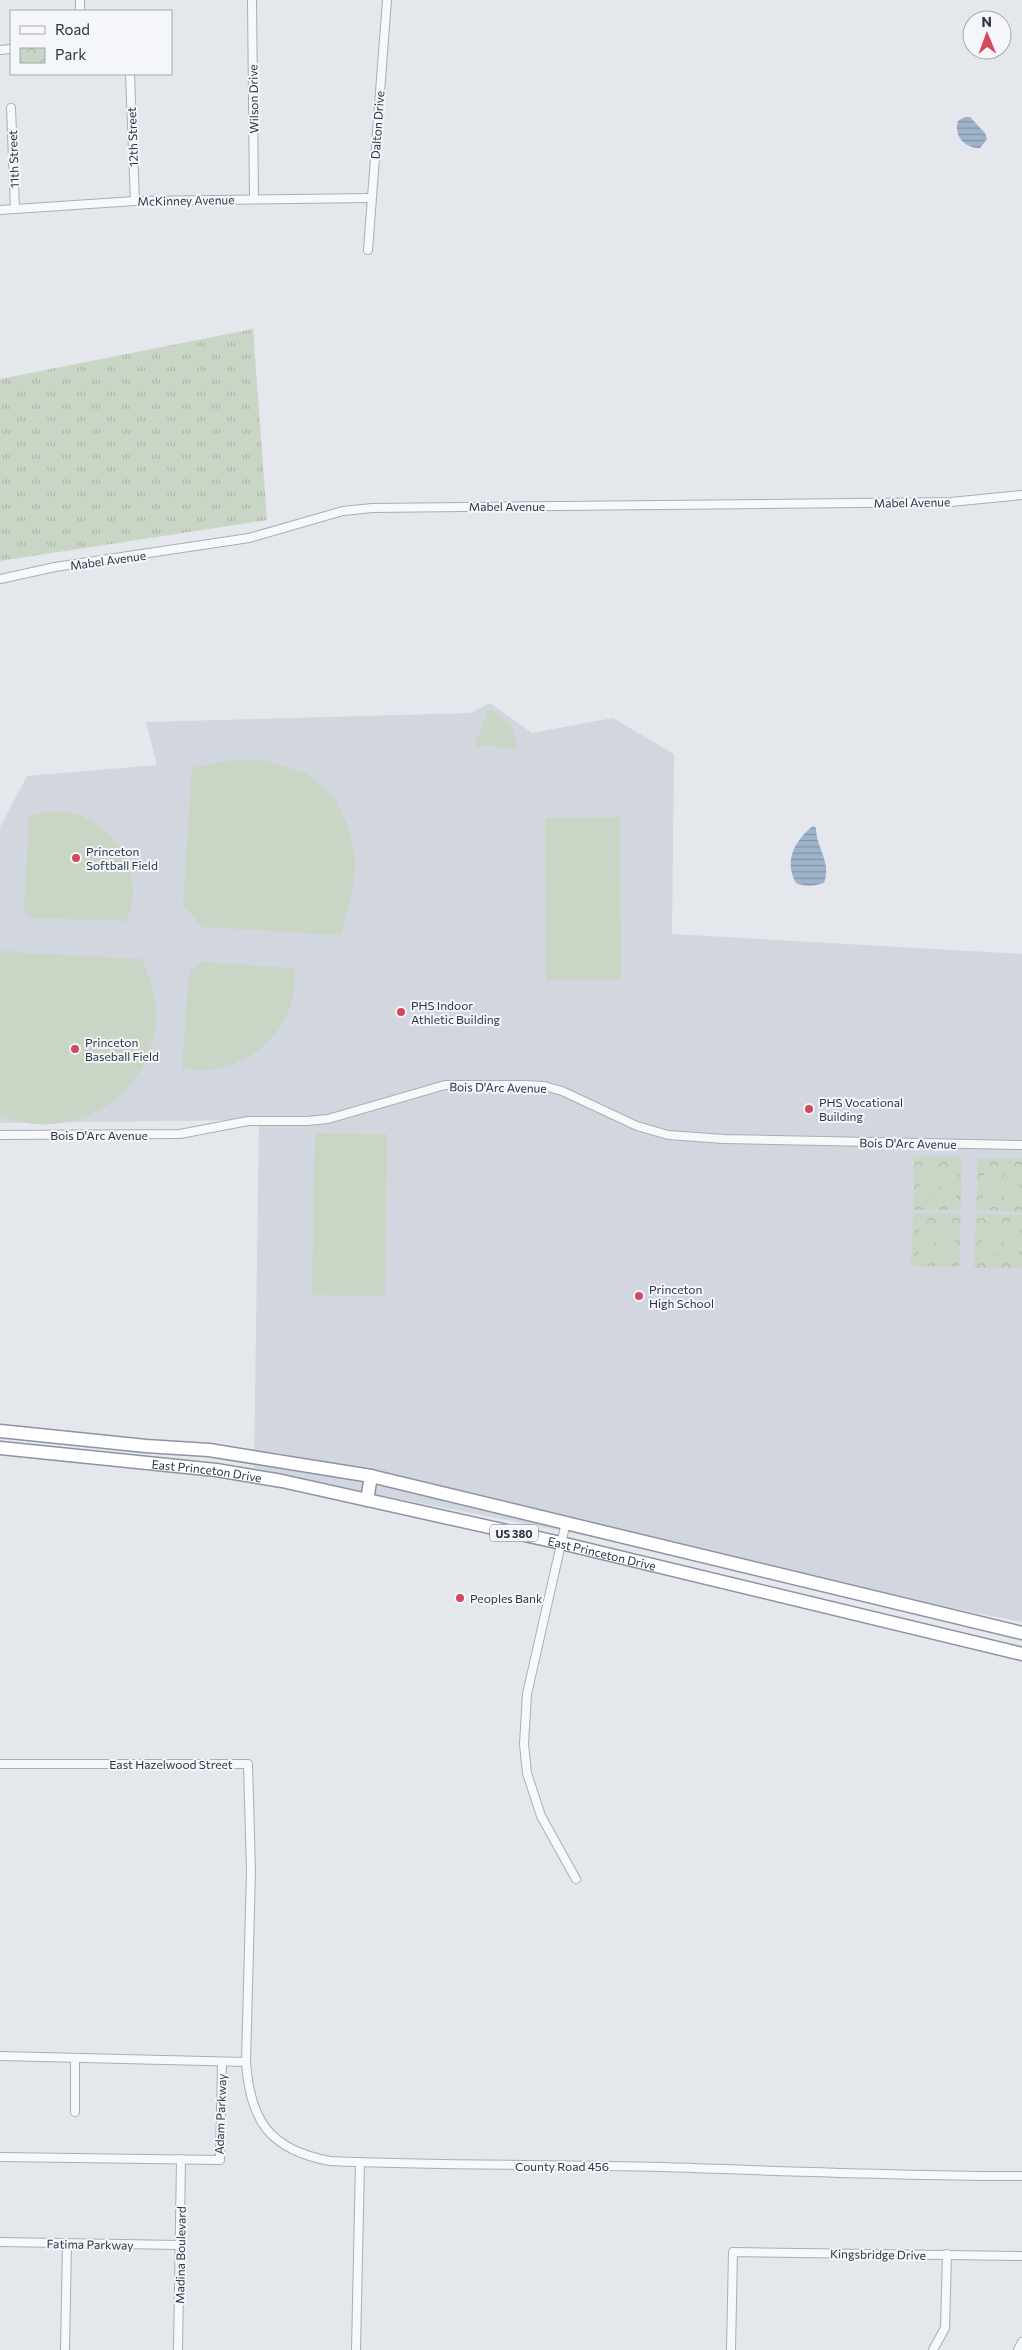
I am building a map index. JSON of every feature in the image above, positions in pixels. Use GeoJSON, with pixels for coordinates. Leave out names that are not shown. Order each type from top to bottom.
{"type":"FeatureCollection","features":[{"type":"Feature","properties":{"kind":"highway","name":"East Princeton Drive"},"geometry":{"type":"LineString","coordinates":[[0,1432],[209,1450],[371,1476],[1022,1632]]}},
{"type":"Feature","properties":{"kind":"highway","name":"East Princeton Drive"},"geometry":{"type":"LineString","coordinates":[[0,1448],[216,1470],[282,1481],[561,1543],[1022,1654]]}},
{"type":"Feature","properties":{"kind":"highway"},"geometry":{"type":"LineString","coordinates":[[366,1500],[371,1476]]}},
{"type":"Feature","properties":{"kind":"street","name":"Wilson Drive"},"geometry":{"type":"LineString","coordinates":[[252,0],[254,199]]}},
{"type":"Feature","properties":{"kind":"street","name":"Dalton Drive"},"geometry":{"type":"LineString","coordinates":[[368,250],[386,0]]}},
{"type":"Feature","properties":{"kind":"street","name":"12th Street"},"geometry":{"type":"LineString","coordinates":[[130,75],[135,201]]}},
{"type":"Feature","properties":{"kind":"street","name":"11th Street"},"geometry":{"type":"LineString","coordinates":[[11,108],[14,209]]}},
{"type":"Feature","properties":{"kind":"street","name":"McKinney Avenue"},"geometry":{"type":"LineString","coordinates":[[0,210],[135,201],[371,198]]}},
{"type":"Feature","properties":{"kind":"street","name":"Mabel Avenue"},"geometry":{"type":"LineString","coordinates":[[0,579],[55,568],[249,538],[343,511],[372,508],[951,502],[1022,495]]}},
{"type":"Feature","properties":{"kind":"street","name":"Bois D'Arc Avenue"},"geometry":{"type":"LineString","coordinates":[[0,1135],[180,1134],[248,1121],[328,1119],[445,1085],[524,1085],[544,1086],[562,1091],[637,1126],[668,1135],[724,1139],[1022,1145]]}},
{"type":"Feature","properties":{"kind":"street"},"geometry":{"type":"LineString","coordinates":[[566,1522],[527,1694],[524,1744],[527,1773],[541,1816],[557,1848],[576,1879]]}},
{"type":"Feature","properties":{"kind":"street","name":"East Hazelwood Street"},"geometry":{"type":"LineString","coordinates":[[0,1764],[248,1764],[251,1871],[248,1978]]}},
{"type":"Feature","properties":{"kind":"street","name":"County Road 456"},"geometry":{"type":"LineString","coordinates":[[248,1978],[246,2062],[248,2090],[253,2108],[264,2126],[277,2140],[291,2150],[308,2157],[330,2161],[360,2162],[662,2167],[886,2175],[1022,2176]]}},
{"type":"Feature","properties":{"kind":"street"},"geometry":{"type":"LineString","coordinates":[[0,2056],[246,2062]]}},
{"type":"Feature","properties":{"kind":"street"},"geometry":{"type":"LineString","coordinates":[[75,2058],[75,2112]]}},
{"type":"Feature","properties":{"kind":"street","name":"Adam Parkway"},"geometry":{"type":"LineString","coordinates":[[181,2159],[220,2160],[222,2062]]}},
{"type":"Feature","properties":{"kind":"street"},"geometry":{"type":"LineString","coordinates":[[0,2157],[181,2159]]}},
{"type":"Feature","properties":{"kind":"street","name":"Madina Boulevard"},"geometry":{"type":"LineString","coordinates":[[178,2350],[181,2159]]}},
{"type":"Feature","properties":{"kind":"street"},"geometry":{"type":"LineString","coordinates":[[356,2350],[360,2162]]}},
{"type":"Feature","properties":{"kind":"street","name":"Fatima Parkway"},"geometry":{"type":"LineString","coordinates":[[0,2242],[180,2245]]}},
{"type":"Feature","properties":{"kind":"street"},"geometry":{"type":"LineString","coordinates":[[65,2350],[67,2243]]}},
{"type":"Feature","properties":{"kind":"street","name":"Kingsbridge Drive"},"geometry":{"type":"LineString","coordinates":[[731,2350],[733,2252],[1022,2256]]}},
{"type":"Feature","properties":{"kind":"street"},"geometry":{"type":"LineString","coordinates":[[933,2350],[945,2328],[947,2254]]}},
{"type":"Feature","properties":{"kind":"street"},"geometry":{"type":"LineString","coordinates":[[1018,2350],[1022,2342]]}},
{"type":"Feature","properties":{"kind":"shaded area","name":"Princeton High School"},"geometry":{"type":"Polygon","coordinates":[[[490,703],[532,733],[613,718],[674,754],[672,934],[1022,954],[1022,1622],[254,1470],[259,1120],[0,1123],[0,827],[27,776],[157,765],[146,722],[471,713],[490,703]]]}},
{"type":"Feature","properties":{"kind":"green space"},"geometry":{"type":"Polygon","coordinates":[[[253,329],[267,520],[0,561],[0,379],[253,329]]]}},
{"type":"Feature","properties":{"kind":"green space"},"geometry":{"type":"Polygon","coordinates":[[[489,709],[510,724],[516,742],[516,750],[483,745],[478,747],[475,743],[489,709]]]}},
{"type":"Feature","properties":{"kind":"green space"},"geometry":{"type":"Polygon","coordinates":[[[233,760],[269,761],[307,774],[335,798],[348,827],[355,855],[354,884],[341,935],[202,927],[183,905],[192,768],[233,760]]]}},
{"type":"Feature","properties":{"kind":"green space","name":"Princeton Softball Field"},"geometry":{"type":"Polygon","coordinates":[[[54,811],[75,814],[92,822],[112,837],[119,847],[130,870],[132,882],[133,898],[127,921],[33,918],[24,912],[29,815],[54,811]]]}},
{"type":"Feature","properties":{"kind":"green space"},"geometry":{"type":"Polygon","coordinates":[[[620,817],[621,979],[546,980],[545,818],[620,817]]]}},
{"type":"Feature","properties":{"kind":"green space","name":"Princeton Baseball Field"},"geometry":{"type":"Polygon","coordinates":[[[7,950],[21,953],[142,959],[155,1001],[155,1032],[139,1072],[125,1090],[108,1104],[88,1115],[67,1122],[45,1124],[22,1122],[0,1115],[0,953],[7,950]]]}},
{"type":"Feature","properties":{"kind":"green space"},"geometry":{"type":"Polygon","coordinates":[[[201,962],[295,968],[293,995],[289,1009],[283,1023],[265,1045],[240,1061],[227,1066],[197,1070],[182,1068],[189,971],[201,962]]]}},
{"type":"Feature","properties":{"kind":"green space"},"geometry":{"type":"Polygon","coordinates":[[[315,1133],[387,1134],[385,1296],[312,1295],[315,1133]]]}},
{"type":"Feature","properties":{"kind":"green space"},"geometry":{"type":"Polygon","coordinates":[[[914,1157],[962,1157],[961,1210],[913,1210],[914,1157]]]}},
{"type":"Feature","properties":{"kind":"green space"},"geometry":{"type":"Polygon","coordinates":[[[978,1158],[1022,1159],[1022,1212],[976,1210],[978,1158]]]}},
{"type":"Feature","properties":{"kind":"green space"},"geometry":{"type":"Polygon","coordinates":[[[920,1166],[936,1167],[935,1202],[919,1201],[920,1166]]]}},
{"type":"Feature","properties":{"kind":"green space"},"geometry":{"type":"Polygon","coordinates":[[[941,1167],[957,1167],[956,1202],[941,1201],[941,1167]]]}},
{"type":"Feature","properties":{"kind":"green space"},"geometry":{"type":"Polygon","coordinates":[[[984,1167],[999,1168],[998,1203],[983,1202],[984,1167]]]}},
{"type":"Feature","properties":{"kind":"green space"},"geometry":{"type":"Polygon","coordinates":[[[1005,1168],[1020,1169],[1020,1203],[1004,1203],[1005,1168]]]}},
{"type":"Feature","properties":{"kind":"green space"},"geometry":{"type":"Polygon","coordinates":[[[913,1213],[961,1214],[959,1267],[911,1266],[913,1213]]]}},
{"type":"Feature","properties":{"kind":"green space"},"geometry":{"type":"Polygon","coordinates":[[[976,1214],[1022,1215],[1022,1268],[974,1268],[976,1214]]]}},
{"type":"Feature","properties":{"kind":"green space"},"geometry":{"type":"Polygon","coordinates":[[[919,1223],[934,1223],[934,1258],[918,1258],[919,1223]]]}},
{"type":"Feature","properties":{"kind":"green space"},"geometry":{"type":"Polygon","coordinates":[[[940,1223],[956,1223],[955,1258],[939,1258],[940,1223]]]}},
{"type":"Feature","properties":{"kind":"green space"},"geometry":{"type":"Polygon","coordinates":[[[982,1224],[998,1225],[997,1259],[981,1259],[982,1224]]]}},
{"type":"Feature","properties":{"kind":"green space"},"geometry":{"type":"Polygon","coordinates":[[[1004,1224],[1020,1225],[1019,1260],[1003,1259],[1004,1224]]]}},
{"type":"Feature","properties":{"kind":"water"},"geometry":{"type":"Polygon","coordinates":[[[965,117],[970,117],[985,133],[987,139],[980,148],[966,144],[957,132],[958,121],[965,117]]]}},
{"type":"Feature","properties":{"kind":"water"},"geometry":{"type":"Polygon","coordinates":[[[813,826],[816,828],[818,842],[825,862],[826,875],[824,883],[803,885],[796,883],[791,867],[791,859],[796,845],[813,826]]]}},
{"type":"Feature","properties":{"kind":"place","name":"Princeton Softball Field"},"geometry":{"type":"Point","coordinates":[76,858]}},
{"type":"Feature","properties":{"kind":"place","name":"PHS Indoor Athletic Building"},"geometry":{"type":"Point","coordinates":[401,1012]}},
{"type":"Feature","properties":{"kind":"place","name":"Princeton Baseball Field"},"geometry":{"type":"Point","coordinates":[75,1049]}},
{"type":"Feature","properties":{"kind":"place","name":"PHS Vocational Building"},"geometry":{"type":"Point","coordinates":[809,1109]}},
{"type":"Feature","properties":{"kind":"place","name":"Princeton High School"},"geometry":{"type":"Point","coordinates":[639,1296]}},
{"type":"Feature","properties":{"kind":"place","name":"Peoples Bank"},"geometry":{"type":"Point","coordinates":[460,1598]}}]}
